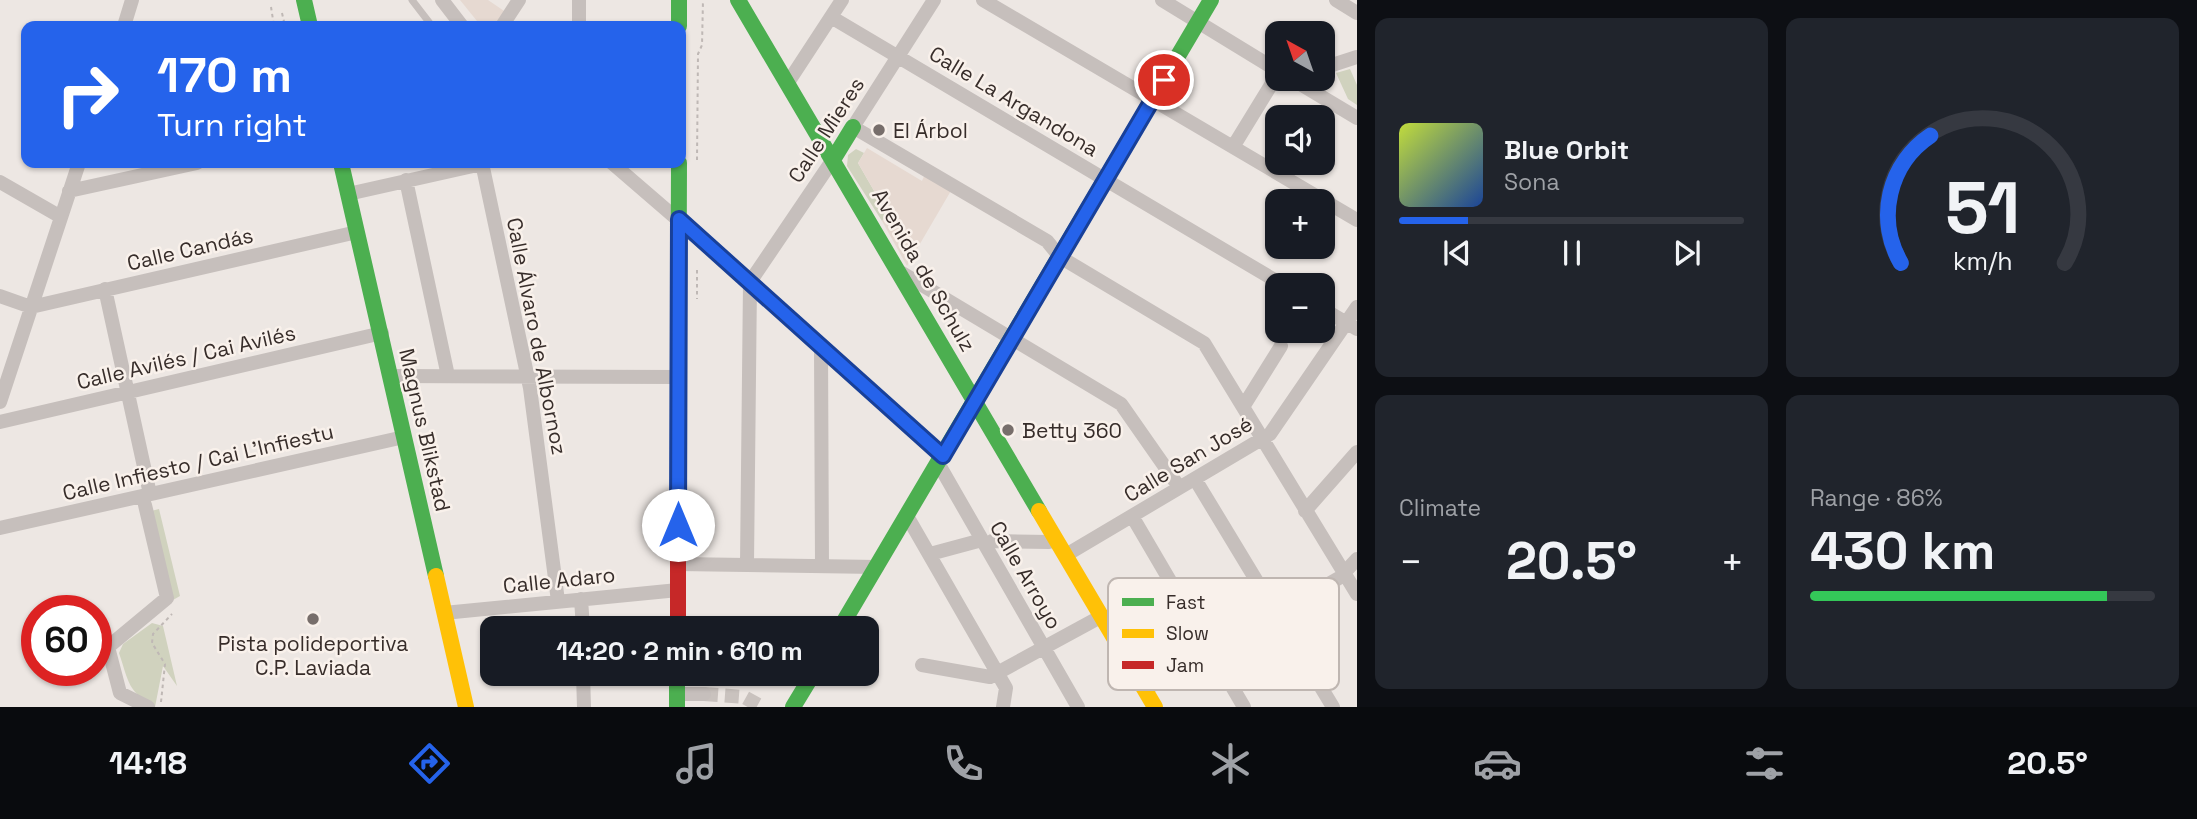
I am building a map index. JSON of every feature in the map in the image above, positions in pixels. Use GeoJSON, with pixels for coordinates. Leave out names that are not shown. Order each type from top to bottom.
{"type":"FeatureCollection","features":[{"type":"Feature","properties":{"kind":"street"},"geometry":{"type":"LineString","coordinates":[[126,21],[132,0]]}},
{"type":"Feature","properties":{"kind":"street"},"geometry":{"type":"LineString","coordinates":[[304,0],[309,21]]}},
{"type":"Feature","properties":{"kind":"street"},"geometry":{"type":"LineString","coordinates":[[442,0],[459,21]]}},
{"type":"Feature","properties":{"kind":"street"},"geometry":{"type":"LineString","coordinates":[[505,21],[519,0]]}},
{"type":"Feature","properties":{"kind":"street"},"geometry":{"type":"LineString","coordinates":[[579,0],[579,21]]}},
{"type":"Feature","properties":{"kind":"street"},"geometry":{"type":"LineString","coordinates":[[679,0],[679,21]]}},
{"type":"Feature","properties":{"kind":"street","name":"Avenida de Schulz"},"geometry":{"type":"LineString","coordinates":[[738,0],[789,81],[1108,626]]}},
{"type":"Feature","properties":{"kind":"street"},"geometry":{"type":"LineString","coordinates":[[789,81],[842,0]]}},
{"type":"Feature","properties":{"kind":"street","name":"Calle Mieres"},"geometry":{"type":"LineString","coordinates":[[750,282],[834,158],[934,0]]}},
{"type":"Feature","properties":{"kind":"street"},"geometry":{"type":"LineString","coordinates":[[983,0],[1357,220]]}},
{"type":"Feature","properties":{"kind":"street"},"geometry":{"type":"LineString","coordinates":[[1162,0],[1265,63]]}},
{"type":"Feature","properties":{"kind":"street"},"geometry":{"type":"LineString","coordinates":[[847,616],[1211,0]]}},
{"type":"Feature","properties":{"kind":"street"},"geometry":{"type":"LineString","coordinates":[[1336,0],[1357,12]]}},
{"type":"Feature","properties":{"kind":"street","name":"Calle La Argandona"},"geometry":{"type":"LineString","coordinates":[[831,17],[1265,274]]}},
{"type":"Feature","properties":{"kind":"street"},"geometry":{"type":"LineString","coordinates":[[1335,64],[1357,57]]}},
{"type":"Feature","properties":{"kind":"street"},"geometry":{"type":"LineString","coordinates":[[1233,147],[1267,91]]}},
{"type":"Feature","properties":{"kind":"street"},"geometry":{"type":"LineString","coordinates":[[1311,91],[1357,118]]}},
{"type":"Feature","properties":{"kind":"street"},"geometry":{"type":"LineString","coordinates":[[853,127],[1048,241],[1060,257],[1204,343],[1342,576],[1357,594]]}},
{"type":"Feature","properties":{"kind":"street"},"geometry":{"type":"LineString","coordinates":[[0,402],[77,168]]}},
{"type":"Feature","properties":{"kind":"street"},"geometry":{"type":"LineString","coordinates":[[69,191],[174,168]]}},
{"type":"Feature","properties":{"kind":"street","name":"Magnus Blikstad"},"geometry":{"type":"LineString","coordinates":[[342,168],[466,707]]}},
{"type":"Feature","properties":{"kind":"street"},"geometry":{"type":"LineString","coordinates":[[348,194],[460,168]]}},
{"type":"Feature","properties":{"kind":"street","name":"Calle Álvaro de Albornoz"},"geometry":{"type":"LineString","coordinates":[[483,168],[528,376],[558,601]]}},
{"type":"Feature","properties":{"kind":"street","name":"Calle Arroyo"},"geometry":{"type":"LineString","coordinates":[[618,168],[750,282],[941,460],[1078,707]]}},
{"type":"Feature","properties":{"kind":"street"},"geometry":{"type":"LineString","coordinates":[[677,616],[679,168]]}},
{"type":"Feature","properties":{"kind":"street"},"geometry":{"type":"LineString","coordinates":[[406,180],[448,376]]}},
{"type":"Feature","properties":{"kind":"street"},"geometry":{"type":"LineString","coordinates":[[0,182],[61,217]]}},
{"type":"Feature","properties":{"kind":"street","name":"Calle Candás"},"geometry":{"type":"LineString","coordinates":[[31,307],[357,232]]}},
{"type":"Feature","properties":{"kind":"street"},"geometry":{"type":"LineString","coordinates":[[901,273],[1121,404],[1179,487]]}},
{"type":"Feature","properties":{"kind":"street"},"geometry":{"type":"LineString","coordinates":[[747,564],[750,282]]}},
{"type":"Feature","properties":{"kind":"street"},"geometry":{"type":"LineString","coordinates":[[105,289],[167,598],[108,647],[120,693],[148,707]]}},
{"type":"Feature","properties":{"kind":"street"},"geometry":{"type":"LineString","coordinates":[[0,296],[31,307]]}},
{"type":"Feature","properties":{"kind":"street","name":"Calle San José"},"geometry":{"type":"LineString","coordinates":[[1066,555],[1270,435],[1352,326],[1357,307]]}},
{"type":"Feature","properties":{"kind":"street"},"geometry":{"type":"LineString","coordinates":[[1335,316],[1352,326]]}},
{"type":"Feature","properties":{"kind":"street","name":"Calle Avilés / Cai Avilés"},"geometry":{"type":"LineString","coordinates":[[0,422],[382,333]]}},
{"type":"Feature","properties":{"kind":"street"},"geometry":{"type":"LineString","coordinates":[[1243,407],[1281,346]]}},
{"type":"Feature","properties":{"kind":"street"},"geometry":{"type":"LineString","coordinates":[[821,347],[821,566]]}},
{"type":"Feature","properties":{"kind":"street"},"geometry":{"type":"LineString","coordinates":[[391,376],[678,377]]}},
{"type":"Feature","properties":{"kind":"street","name":"Calle Infiesto / Cai L'Infiestu"},"geometry":{"type":"LineString","coordinates":[[0,528],[147,500],[404,437]]}},
{"type":"Feature","properties":{"kind":"street"},"geometry":{"type":"LineString","coordinates":[[1305,510],[1357,452]]}},
{"type":"Feature","properties":{"kind":"street"},"geometry":{"type":"LineString","coordinates":[[1195,479],[1255,578]]}},
{"type":"Feature","properties":{"kind":"street"},"geometry":{"type":"LineString","coordinates":[[907,516],[1006,688],[1003,707]]}},
{"type":"Feature","properties":{"kind":"street"},"geometry":{"type":"LineString","coordinates":[[1132,516],[1168,578]]}},
{"type":"Feature","properties":{"kind":"street"},"geometry":{"type":"LineString","coordinates":[[930,554],[987,541],[1049,542]]}},
{"type":"Feature","properties":{"kind":"street"},"geometry":{"type":"LineString","coordinates":[[1339,578],[1357,559]]}},
{"type":"Feature","properties":{"kind":"street"},"geometry":{"type":"LineString","coordinates":[[678,564],[877,567]]}},
{"type":"Feature","properties":{"kind":"street","name":"Calle Adaro"},"geometry":{"type":"LineString","coordinates":[[444,613],[678,590]]}},
{"type":"Feature","properties":{"kind":"street"},"geometry":{"type":"LineString","coordinates":[[581,599],[582,616]]}},
{"type":"Feature","properties":{"kind":"street"},"geometry":{"type":"LineString","coordinates":[[922,665],[990,677],[1102,616]]}},
{"type":"Feature","properties":{"kind":"street"},"geometry":{"type":"LineString","coordinates":[[583,686],[584,707]]}},
{"type":"Feature","properties":{"kind":"street"},"geometry":{"type":"LineString","coordinates":[[793,707],[806,686]]}},
{"type":"Feature","properties":{"kind":"street","name":"Avenida de Schulz"},"geometry":{"type":"LineString","coordinates":[[1146,690],[1156,707]]}},
{"type":"Feature","properties":{"kind":"street"},"geometry":{"type":"LineString","coordinates":[[1234,690],[1244,707]]}},
{"type":"Feature","properties":{"kind":"street"},"geometry":{"type":"LineString","coordinates":[[1323,690],[1333,707]]}},
{"type":"Feature","properties":{"kind":"street"},"geometry":{"type":"LineString","coordinates":[[677,701],[704,694]]}},
{"type":"Feature","properties":{"kind":"lane"},"geometry":{"type":"LineString","coordinates":[[412,0],[428,21]]}},
{"type":"Feature","properties":{"kind":"path"},"geometry":{"type":"LineString","coordinates":[[271,7],[273,21]]}},
{"type":"Feature","properties":{"kind":"path"},"geometry":{"type":"LineString","coordinates":[[282,13],[284,21]]}},
{"type":"Feature","properties":{"kind":"path"},"geometry":{"type":"LineString","coordinates":[[161,707],[165,664],[152,643],[153,634],[172,614]]}},
{"type":"Feature","properties":{"kind":"green space"},"geometry":{"type":"Polygon","coordinates":[[[1350,69],[1357,85],[1357,105],[1348,99],[1336,73],[1350,69]]]}},
{"type":"Feature","properties":{"kind":"green space"},"geometry":{"type":"Polygon","coordinates":[[[856,149],[864,153],[858,163],[888,215],[882,221],[847,166],[848,155],[856,149]]]}},
{"type":"Feature","properties":{"kind":"green space"},"geometry":{"type":"Polygon","coordinates":[[[159,509],[180,596],[173,600],[151,511],[159,509]]]}},
{"type":"Feature","properties":{"kind":"green space"},"geometry":{"type":"Polygon","coordinates":[[[152,623],[163,626],[177,686],[163,666],[155,707],[134,691],[127,679],[119,653],[123,644],[152,623]]]}},
{"type":"Feature","properties":{"kind":"shaded area"},"geometry":{"type":"Polygon","coordinates":[[[460,0],[488,0],[510,15],[506,21],[477,21],[460,0]]]}},
{"type":"Feature","properties":{"kind":"shaded area"},"geometry":{"type":"Polygon","coordinates":[[[867,148],[922,181],[925,174],[952,189],[907,266],[882,221],[888,215],[858,163],[867,148]]]}},
{"type":"Feature","properties":{"kind":"tunnel"},"geometry":{"type":"LineString","coordinates":[[704,694],[744,697],[762,707]]}},
{"type":"Feature","properties":{"kind":"traffic: fast"},"geometry":{"type":"LineString","coordinates":[[304,0],[309,21]]}},
{"type":"Feature","properties":{"kind":"traffic: fast"},"geometry":{"type":"LineString","coordinates":[[679,0],[679,21]]}},
{"type":"Feature","properties":{"kind":"traffic: fast"},"geometry":{"type":"LineString","coordinates":[[738,0],[1039,511]]}},
{"type":"Feature","properties":{"kind":"traffic: fast"},"geometry":{"type":"LineString","coordinates":[[847,616],[1211,0]]}},
{"type":"Feature","properties":{"kind":"traffic: fast"},"geometry":{"type":"LineString","coordinates":[[834,158],[853,127]]}},
{"type":"Feature","properties":{"kind":"traffic: fast"},"geometry":{"type":"LineString","coordinates":[[342,168],[436,576]]}},
{"type":"Feature","properties":{"kind":"traffic: fast"},"geometry":{"type":"LineString","coordinates":[[678,439],[679,168]]}},
{"type":"Feature","properties":{"kind":"traffic: fast"},"geometry":{"type":"LineString","coordinates":[[677,686],[677,707]]}},
{"type":"Feature","properties":{"kind":"traffic: fast"},"geometry":{"type":"LineString","coordinates":[[793,707],[806,686]]}},
{"type":"Feature","properties":{"kind":"traffic: slow"},"geometry":{"type":"LineString","coordinates":[[1039,511],[1108,628]]}},
{"type":"Feature","properties":{"kind":"traffic: slow"},"geometry":{"type":"LineString","coordinates":[[436,576],[466,707]]}},
{"type":"Feature","properties":{"kind":"traffic: slow"},"geometry":{"type":"LineString","coordinates":[[1145,690],[1155,707]]}},
{"type":"Feature","properties":{"kind":"traffic: jam"},"geometry":{"type":"LineString","coordinates":[[678,439],[678,616]]}},
{"type":"Feature","properties":{"kind":"place","name":"El Árbol"},"geometry":{"type":"Point","coordinates":[879,130]}},
{"type":"Feature","properties":{"kind":"place","name":"Betty 360"},"geometry":{"type":"Point","coordinates":[1008,430]}},
{"type":"Feature","properties":{"kind":"place","name":"Pista polideportiva C.P. Laviada"},"geometry":{"type":"Point","coordinates":[313,619]}},
{"type":"Feature","properties":{"kind":"route"},"geometry":{"type":"LineString","coordinates":[[678,525],[679,219],[943,456],[1164,80]]}}]}
